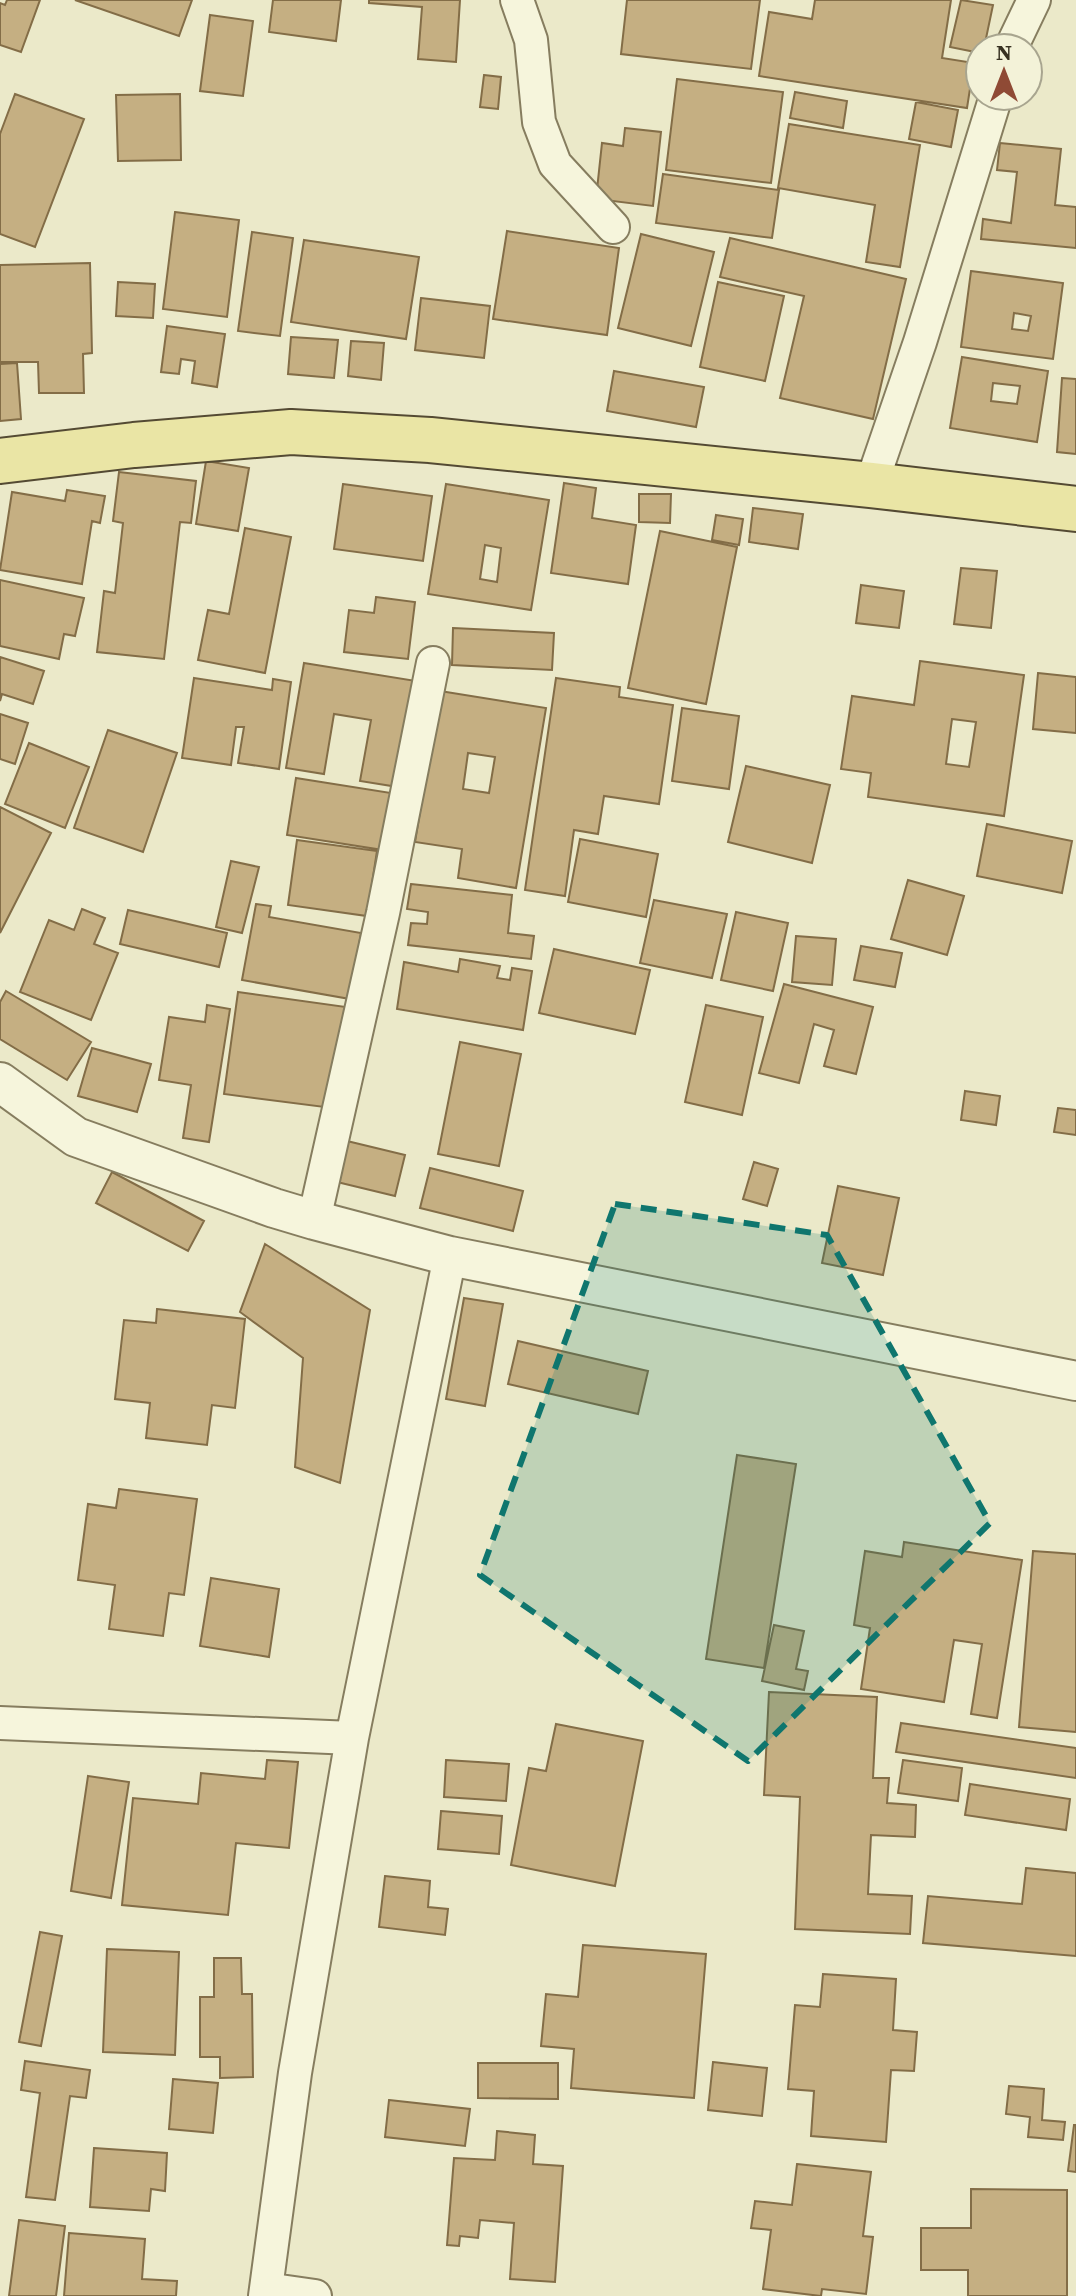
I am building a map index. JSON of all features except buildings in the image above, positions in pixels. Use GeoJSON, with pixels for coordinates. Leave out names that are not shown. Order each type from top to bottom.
{"type":"FeatureCollection","features":[{"type":"Feature","properties":{"kind":"main road"},"geometry":{"type":"LineString","coordinates":[[0,461],[134,445],[291,432],[430,440],[1076,509]]}},
{"type":"Feature","properties":{"kind":"street"},"geometry":{"type":"LineString","coordinates":[[517,0],[531,40],[539,122],[555,164],[613,227]]}},
{"type":"Feature","properties":{"kind":"street"},"geometry":{"type":"LineString","coordinates":[[1019,32],[1034,0]]}},
{"type":"Feature","properties":{"kind":"street"},"geometry":{"type":"LineString","coordinates":[[871,485],[920,342],[991,112]]}},
{"type":"Feature","properties":{"kind":"street"},"geometry":{"type":"LineString","coordinates":[[314,1220],[383,913],[433,663]]}},
{"type":"Feature","properties":{"kind":"street"},"geometry":{"type":"LineString","coordinates":[[0,1082],[76,1137],[314,1220],[450,1256],[1076,1381]]}},
{"type":"Feature","properties":{"kind":"street"},"geometry":{"type":"LineString","coordinates":[[315,2296],[265,2292],[295,2073],[352,1738],[450,1256]]}},
{"type":"Feature","properties":{"kind":"street"},"geometry":{"type":"LineString","coordinates":[[0,1723],[352,1738]]}},
{"type":"Feature","properties":{"kind":"highlighted area"},"geometry":{"type":"Polygon","coordinates":[[[615,1204],[827,1235],[990,1523],[748,1761],[480,1575],[615,1204]]]}}]}
